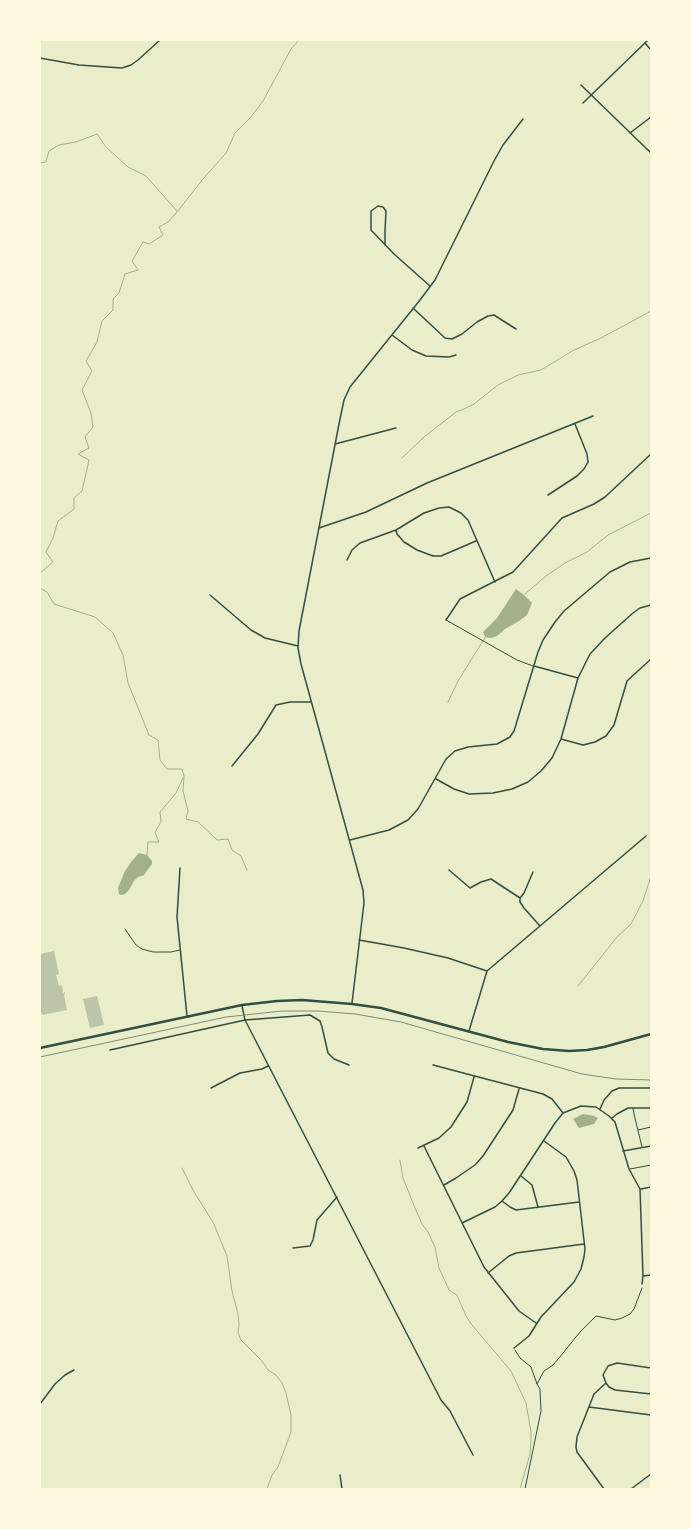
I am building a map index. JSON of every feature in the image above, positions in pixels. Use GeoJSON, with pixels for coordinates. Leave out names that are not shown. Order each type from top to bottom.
{"type":"FeatureCollection","features":[{"type":"Feature","properties":{"kind":"main road"},"geometry":{"type":"LineString","coordinates":[[40,1048],[242,1005],[302,1000],[381,1008],[521,1045],[569,1051],[604,1047],[651,1034]]}},
{"type":"Feature","properties":{"kind":"street"},"geometry":{"type":"LineString","coordinates":[[40,58],[79,65],[122,68],[131,65],[138,60],[160,40]]}},
{"type":"Feature","properties":{"kind":"street"},"geometry":{"type":"LineString","coordinates":[[583,103],[648,40]]}},
{"type":"Feature","properties":{"kind":"street"},"geometry":{"type":"LineString","coordinates":[[645,43],[651,50]]}},
{"type":"Feature","properties":{"kind":"street"},"geometry":{"type":"LineString","coordinates":[[581,85],[651,153]]}},
{"type":"Feature","properties":{"kind":"street"},"geometry":{"type":"LineString","coordinates":[[630,133],[651,117]]}},
{"type":"Feature","properties":{"kind":"street"},"geometry":{"type":"LineString","coordinates":[[352,1004],[364,903],[363,890],[311,702],[298,646],[299,631],[335,444],[344,400],[350,386],[430,286],[494,161],[503,145],[523,119]]}},
{"type":"Feature","properties":{"kind":"street"},"geometry":{"type":"LineString","coordinates":[[385,245],[384,231],[386,211],[383,207],[378,206],[371,211],[371,230],[385,245],[430,286]]}},
{"type":"Feature","properties":{"kind":"street"},"geometry":{"type":"LineString","coordinates":[[413,308],[445,338],[452,339],[462,334],[477,322],[488,316],[494,315],[516,329]]}},
{"type":"Feature","properties":{"kind":"street"},"geometry":{"type":"LineString","coordinates":[[392,335],[412,350],[426,356],[449,357],[456,355]]}},
{"type":"Feature","properties":{"kind":"street"},"geometry":{"type":"LineString","coordinates":[[319,528],[366,512],[427,483],[593,416]]}},
{"type":"Feature","properties":{"kind":"street"},"geometry":{"type":"LineString","coordinates":[[548,495],[577,476],[588,462],[587,454],[574,424]]}},
{"type":"Feature","properties":{"kind":"street"},"geometry":{"type":"LineString","coordinates":[[335,444],[396,428]]}},
{"type":"Feature","properties":{"kind":"street"},"geometry":{"type":"LineString","coordinates":[[446,620],[460,599],[513,572],[562,518],[606,497],[651,454]]}},
{"type":"Feature","properties":{"kind":"street"},"geometry":{"type":"LineString","coordinates":[[347,560],[352,550],[360,543],[396,530],[424,513],[439,508],[449,507],[462,513],[468,520],[495,582]]}},
{"type":"Feature","properties":{"kind":"street"},"geometry":{"type":"LineString","coordinates":[[396,530],[396,534],[404,542],[417,550],[433,556],[441,556],[476,541]]}},
{"type":"Feature","properties":{"kind":"street"},"geometry":{"type":"LineString","coordinates":[[350,840],[390,830],[408,820],[418,809],[446,759],[455,751],[468,747],[497,744],[510,737],[514,731],[543,640],[555,622],[564,611],[617,567],[630,562],[651,558]]}},
{"type":"Feature","properties":{"kind":"street"},"geometry":{"type":"LineString","coordinates":[[210,595],[250,630],[279,642],[298,646]]}},
{"type":"Feature","properties":{"kind":"street"},"geometry":{"type":"LineString","coordinates":[[436,779],[454,789],[469,794],[493,793],[512,789],[528,782],[542,771],[552,758],[561,739],[578,678],[586,660],[600,643],[633,612],[651,605]]}},
{"type":"Feature","properties":{"kind":"street"},"geometry":{"type":"LineString","coordinates":[[561,739],[583,745],[595,742],[606,736],[614,725],[627,681],[651,659]]}},
{"type":"Feature","properties":{"kind":"street"},"geometry":{"type":"LineString","coordinates":[[534,666],[578,678]]}},
{"type":"Feature","properties":{"kind":"street"},"geometry":{"type":"LineString","coordinates":[[232,766],[258,734],[276,705],[290,702],[311,702]]}},
{"type":"Feature","properties":{"kind":"street"},"geometry":{"type":"LineString","coordinates":[[469,1031],[487,972],[646,836]]}},
{"type":"Feature","properties":{"kind":"street"},"geometry":{"type":"LineString","coordinates":[[180,868],[177,917],[187,1016]]}},
{"type":"Feature","properties":{"kind":"street"},"geometry":{"type":"LineString","coordinates":[[449,870],[470,888],[491,879],[520,898],[520,902],[524,908],[540,926]]}},
{"type":"Feature","properties":{"kind":"street"},"geometry":{"type":"LineString","coordinates":[[520,898],[524,893],[533,872]]}},
{"type":"Feature","properties":{"kind":"street"},"geometry":{"type":"LineString","coordinates":[[359,940],[448,958],[487,972]]}},
{"type":"Feature","properties":{"kind":"street"},"geometry":{"type":"LineString","coordinates":[[242,1005],[245,1020],[268,1066],[441,1400],[450,1412],[474,1455]]}},
{"type":"Feature","properties":{"kind":"street"},"geometry":{"type":"LineString","coordinates":[[110,1050],[245,1020],[310,1015],[315,1017],[322,1027],[328,1054],[334,1059],[349,1065]]}},
{"type":"Feature","properties":{"kind":"street"},"geometry":{"type":"LineString","coordinates":[[432,1065],[547,1097],[552,1100],[563,1113]]}},
{"type":"Feature","properties":{"kind":"street"},"geometry":{"type":"LineString","coordinates":[[211,1088],[240,1073],[262,1069],[268,1066]]}},
{"type":"Feature","properties":{"kind":"street"},"geometry":{"type":"LineString","coordinates":[[418,1148],[439,1138],[451,1127],[467,1102],[474,1077]]}},
{"type":"Feature","properties":{"kind":"street"},"geometry":{"type":"LineString","coordinates":[[443,1185],[475,1165],[483,1156],[512,1110],[519,1088]]}},
{"type":"Feature","properties":{"kind":"street"},"geometry":{"type":"LineString","coordinates":[[600,1109],[604,1100],[612,1091],[619,1088],[651,1088]]}},
{"type":"Feature","properties":{"kind":"street"},"geometry":{"type":"LineString","coordinates":[[462,1223],[494,1207],[502,1201],[521,1176],[563,1113],[581,1106],[589,1106],[600,1109],[612,1118],[617,1127],[628,1169],[640,1189],[642,1284]]}},
{"type":"Feature","properties":{"kind":"street"},"geometry":{"type":"LineString","coordinates":[[612,1118],[623,1111],[634,1108],[651,1108]]}},
{"type":"Feature","properties":{"kind":"street"},"geometry":{"type":"LineString","coordinates":[[514,1348],[529,1336],[540,1317],[574,1282],[583,1262],[584,1244],[577,1180],[574,1170],[566,1157],[544,1140]]}},
{"type":"Feature","properties":{"kind":"street"},"geometry":{"type":"LineString","coordinates":[[424,1146],[484,1267],[519,1311],[536,1323]]}},
{"type":"Feature","properties":{"kind":"street"},"geometry":{"type":"LineString","coordinates":[[623,1151],[651,1146]]}},
{"type":"Feature","properties":{"kind":"street"},"geometry":{"type":"LineString","coordinates":[[521,1176],[532,1185],[538,1207]]}},
{"type":"Feature","properties":{"kind":"street"},"geometry":{"type":"LineString","coordinates":[[640,1189],[651,1187]]}},
{"type":"Feature","properties":{"kind":"street"},"geometry":{"type":"LineString","coordinates":[[293,1248],[310,1246],[313,1240],[317,1220],[337,1197]]}},
{"type":"Feature","properties":{"kind":"street"},"geometry":{"type":"LineString","coordinates":[[502,1201],[516,1210],[579,1202]]}},
{"type":"Feature","properties":{"kind":"street"},"geometry":{"type":"LineString","coordinates":[[488,1273],[509,1256],[516,1253],[584,1244]]}},
{"type":"Feature","properties":{"kind":"street"},"geometry":{"type":"LineString","coordinates":[[643,1276],[651,1275]]}},
{"type":"Feature","properties":{"kind":"street"},"geometry":{"type":"LineString","coordinates":[[651,1368],[617,1363],[612,1364],[605,1370],[604,1375],[606,1383],[609,1387],[615,1390],[651,1394]]}},
{"type":"Feature","properties":{"kind":"street"},"geometry":{"type":"LineString","coordinates":[[40,1404],[55,1384],[65,1375],[74,1370]]}},
{"type":"Feature","properties":{"kind":"street"},"geometry":{"type":"LineString","coordinates":[[604,1489],[577,1452],[576,1447],[577,1436],[596,1392],[606,1383]]}},
{"type":"Feature","properties":{"kind":"street"},"geometry":{"type":"LineString","coordinates":[[589,1407],[651,1415]]}},
{"type":"Feature","properties":{"kind":"street"},"geometry":{"type":"LineString","coordinates":[[631,1489],[651,1474]]}},
{"type":"Feature","properties":{"kind":"street"},"geometry":{"type":"LineString","coordinates":[[340,1475],[342,1489]]}},
{"type":"Feature","properties":{"kind":"lane"},"geometry":{"type":"LineString","coordinates":[[446,620],[517,660],[534,666]]}},
{"type":"Feature","properties":{"kind":"lane"},"geometry":{"type":"LineString","coordinates":[[125,929],[136,945],[142,949],[153,952],[180,950]]}},
{"type":"Feature","properties":{"kind":"lane"},"geometry":{"type":"LineString","coordinates":[[634,1108],[642,1148]]}},
{"type":"Feature","properties":{"kind":"lane"},"geometry":{"type":"LineString","coordinates":[[638,1130],[651,1127]]}},
{"type":"Feature","properties":{"kind":"lane"},"geometry":{"type":"LineString","coordinates":[[628,1169],[651,1165]]}},
{"type":"Feature","properties":{"kind":"path"},"geometry":{"type":"LineString","coordinates":[[538,1384],[544,1371],[553,1365],[580,1332],[596,1316],[615,1320],[630,1314],[634,1309],[642,1288]]}},
{"type":"Feature","properties":{"kind":"path"},"geometry":{"type":"LineString","coordinates":[[514,1348],[520,1358],[531,1367],[540,1389],[541,1411],[524,1489]]}},
{"type":"Feature","properties":{"kind":"shaded area"},"geometry":{"type":"Polygon","coordinates":[[[516,589],[532,603],[527,615],[497,636],[491,638],[485,637],[483,632],[497,618],[516,589]]]}},
{"type":"Feature","properties":{"kind":"shaded area"},"geometry":{"type":"Polygon","coordinates":[[[139,853],[147,855],[152,861],[152,864],[144,875],[138,877],[134,881],[125,894],[121,895],[119,894],[118,888],[124,873],[139,853]]]}},
{"type":"Feature","properties":{"kind":"shaded area"},"geometry":{"type":"Polygon","coordinates":[[[583,1114],[598,1118],[594,1124],[579,1128],[573,1119],[583,1114]]]}},
{"type":"Feature","properties":{"kind":"building"},"geometry":{"type":"Polygon","coordinates":[[[54,951],[59,974],[56,975],[59,986],[62,985],[63,993],[65,992],[64,995],[67,1010],[42,1015],[40,1008],[40,954],[54,951]]]}},
{"type":"Feature","properties":{"kind":"building"},"geometry":{"type":"Polygon","coordinates":[[[97,996],[104,1025],[90,1028],[83,999],[97,996]]]}},
{"type":"Feature","properties":{"kind":"waterway"},"geometry":{"type":"LineString","coordinates":[[40,573],[53,562],[46,552],[53,538],[58,521],[74,509],[74,498],[82,491],[89,460],[78,454],[89,448],[85,437],[93,427],[91,413],[82,390],[92,371],[86,361],[97,342],[102,321],[113,310],[113,299],[119,293],[125,274],[138,270],[132,261],[143,242],[149,244],[163,235],[159,227],[168,222],[226,153],[235,133],[251,117],[263,101],[291,49],[299,40]]}},
{"type":"Feature","properties":{"kind":"waterway"},"geometry":{"type":"LineString","coordinates":[[40,163],[46,162],[49,151],[59,145],[76,142],[97,134],[106,147],[128,167],[146,176],[177,211]]}},
{"type":"Feature","properties":{"kind":"waterway"},"geometry":{"type":"LineString","coordinates":[[402,458],[424,437],[456,412],[474,404],[498,385],[518,375],[541,370],[574,350],[601,338],[651,311]]}},
{"type":"Feature","properties":{"kind":"waterway"},"geometry":{"type":"LineString","coordinates":[[525,594],[546,576],[565,563],[587,552],[608,535],[651,513]]}},
{"type":"Feature","properties":{"kind":"waterway"},"geometry":{"type":"LineString","coordinates":[[40,588],[47,592],[54,604],[95,617],[113,633],[123,655],[128,683],[149,735],[158,740],[160,760],[167,769],[182,769],[184,776],[183,791],[188,811],[186,819],[198,822],[217,840],[228,839],[232,850],[241,856],[247,870]]}},
{"type":"Feature","properties":{"kind":"waterway"},"geometry":{"type":"LineString","coordinates":[[448,702],[458,681],[486,636]]}},
{"type":"Feature","properties":{"kind":"waterway"},"geometry":{"type":"LineString","coordinates":[[147,856],[148,842],[159,842],[155,832],[161,822],[160,812],[176,793],[183,778]]}},
{"type":"Feature","properties":{"kind":"waterway"},"geometry":{"type":"LineString","coordinates":[[578,986],[617,937],[631,924],[643,901],[651,876]]}},
{"type":"Feature","properties":{"kind":"waterway"},"geometry":{"type":"LineString","coordinates":[[400,1160],[403,1178],[422,1224],[428,1232],[435,1247],[439,1268],[449,1290],[457,1295],[466,1316],[472,1325],[511,1371],[526,1403],[531,1432],[531,1442],[530,1454],[520,1489]]}},
{"type":"Feature","properties":{"kind":"waterway"},"geometry":{"type":"LineString","coordinates":[[182,1168],[194,1192],[213,1222],[227,1256],[232,1291],[238,1314],[238,1333],[241,1340],[262,1361],[268,1370],[276,1375],[282,1383],[286,1393],[291,1415],[291,1432],[278,1467],[272,1475],[267,1489]]}},
{"type":"Feature","properties":{"kind":"railway"},"geometry":{"type":"LineString","coordinates":[[40,1057],[226,1017],[282,1011],[318,1011],[355,1014],[401,1022],[582,1074],[616,1079],[651,1080]]}}]}
